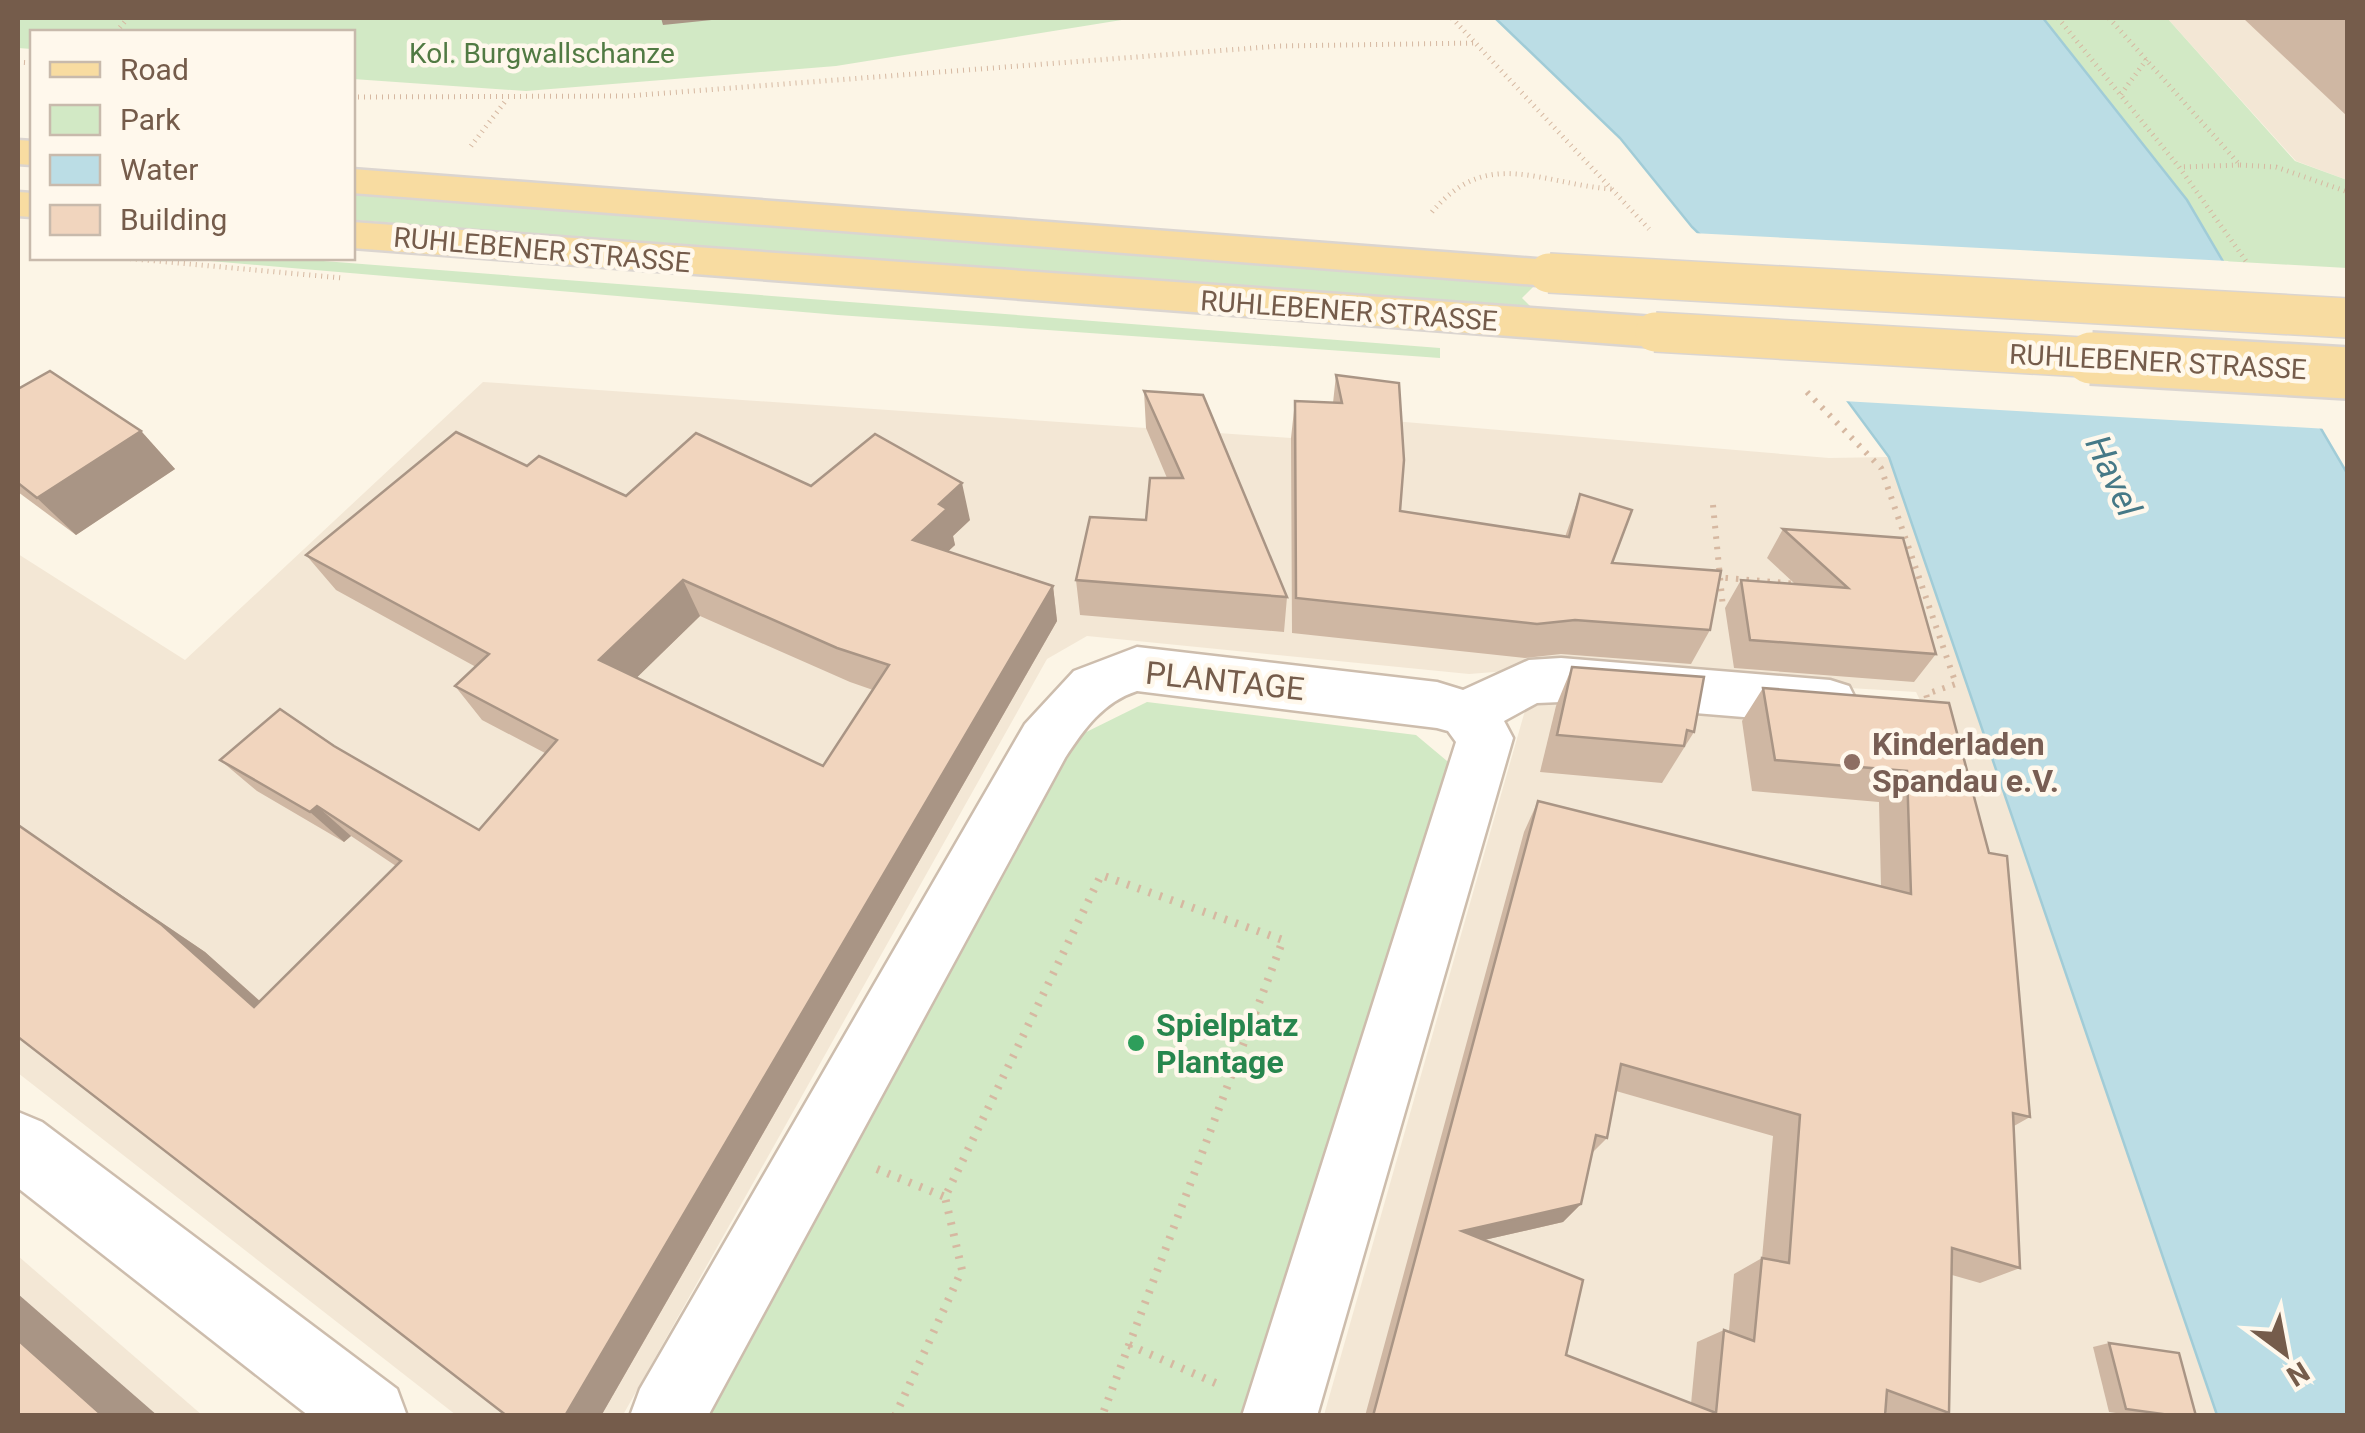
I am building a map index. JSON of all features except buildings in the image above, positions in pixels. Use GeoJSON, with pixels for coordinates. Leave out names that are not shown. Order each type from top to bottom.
{"type":"FeatureCollection","features":[{"type":"Feature","properties":{"kind":"main road","name":"RUHLEBENER STRASSE"},"geometry":{"type":"LineString","coordinates":[[355,181],[1549,273],[2348,318]]}},
{"type":"Feature","properties":{"kind":"main road","name":"RUHLEBENER STRASSE"},"geometry":{"type":"LineString","coordinates":[[355,234],[949,283],[1655,332],[2348,373]]}},
{"type":"Feature","properties":{"kind":"street","name":"PLANTAGE"},"geometry":{"type":"LineString","coordinates":[[667,1416],[1028,768],[1078,693],[1104,677],[1137,669],[1437,706],[1467,714]]}},
{"type":"Feature","properties":{"kind":"street"},"geometry":{"type":"LineString","coordinates":[[1280,1413],[1486,738],[1467,714],[1530,682],[1561,680],[1922,709]]}},
{"type":"Feature","properties":{"kind":"street"},"geometry":{"type":"LineString","coordinates":[[18,1146],[370,1416]]}},
{"type":"Feature","properties":{"kind":"path"},"geometry":{"type":"LineString","coordinates":[[1452,18],[1653,232]]}},
{"type":"Feature","properties":{"kind":"path"},"geometry":{"type":"LineString","coordinates":[[2058,18],[2179,167],[2276,167],[2348,192]]}},
{"type":"Feature","properties":{"kind":"path"},"geometry":{"type":"LineString","coordinates":[[2109,18],[2240,165]]}},
{"type":"Feature","properties":{"kind":"path"},"geometry":{"type":"LineString","coordinates":[[355,97],[508,98],[795,86],[1352,41],[1476,43]]}},
{"type":"Feature","properties":{"kind":"path"},"geometry":{"type":"LineString","coordinates":[[2120,95],[2147,59]]}},
{"type":"Feature","properties":{"kind":"path"},"geometry":{"type":"LineString","coordinates":[[475,140],[508,98]]}},
{"type":"Feature","properties":{"kind":"path"},"geometry":{"type":"LineString","coordinates":[[1432,212],[1455,185],[1482,175],[1526,172],[1588,190],[1612,190]]}},
{"type":"Feature","properties":{"kind":"path"},"geometry":{"type":"LineString","coordinates":[[1801,386],[1882,468],[1912,548],[1956,684],[1926,694],[1931,709],[1922,709]]}},
{"type":"Feature","properties":{"kind":"path"},"geometry":{"type":"LineString","coordinates":[[1714,506],[1723,608]]}},
{"type":"Feature","properties":{"kind":"path"},"geometry":{"type":"LineString","coordinates":[[1700,576],[1798,584],[1801,599]]}},
{"type":"Feature","properties":{"kind":"path"},"geometry":{"type":"LineString","coordinates":[[895,1416],[962,1270],[945,1197],[1101,875],[1283,940],[1102,1416]]}},
{"type":"Feature","properties":{"kind":"path"},"geometry":{"type":"LineString","coordinates":[[819,1144],[945,1197]]}},
{"type":"Feature","properties":{"kind":"path"},"geometry":{"type":"LineString","coordinates":[[1129,1345],[1280,1413]]}},
{"type":"Feature","properties":{"kind":"shaded area"},"geometry":{"type":"Polygon","coordinates":[[[2167,18],[2347,18],[2347,180],[2296,161],[2167,18]]]}},
{"type":"Feature","properties":{"kind":"shaded area"},"geometry":{"type":"Polygon","coordinates":[[[483,382],[1291,438],[1336,440],[1393,421],[1829,458],[1889,457],[2217,1415],[1324,1415],[1528,700],[1932,725],[1916,692],[1531,669],[1469,674],[1087,636],[1047,659],[623,1415],[456,1415],[18,1073],[18,554],[185,660],[483,382]]]}},
{"type":"Feature","properties":{"kind":"shaded area"},"geometry":{"type":"Polygon","coordinates":[[[18,1256],[202,1415],[18,1415],[18,1256]]]}},
{"type":"Feature","properties":{"kind":"green space","name":"Kol. Burgwallschanze"},"geometry":{"type":"Polygon","coordinates":[[[18,18],[1134,18],[836,66],[526,91],[355,79],[355,30],[30,30],[30,49],[18,48],[18,18]]]}},
{"type":"Feature","properties":{"kind":"green space"},"geometry":{"type":"Polygon","coordinates":[[[2043,18],[2167,18],[2295,161],[2347,180],[2347,268],[2222,261],[2186,200],[2043,18]]]}},
{"type":"Feature","properties":{"kind":"green space"},"geometry":{"type":"Polygon","coordinates":[[[355,194],[1534,286],[1522,298],[1532,308],[355,220],[355,194]]]}},
{"type":"Feature","properties":{"kind":"green space"},"geometry":{"type":"Polygon","coordinates":[[[199,260],[311,260],[1440,348],[1440,358],[838,315],[199,260]]]}},
{"type":"Feature","properties":{"kind":"green space"},"geometry":{"type":"Polygon","coordinates":[[[1147,702],[1416,735],[1453,766],[1248,1415],[705,1416],[1062,744],[1147,702]]]}},
{"type":"Feature","properties":{"kind":"water","name":"Havel"},"geometry":{"type":"Polygon","coordinates":[[[1495,18],[2043,18],[2187,200],[2347,473],[2347,1415],[2217,1415],[1889,457],[1787,319],[1692,227],[1620,138],[1495,18]]]}},
{"type":"Feature","properties":{"kind":"pier"},"geometry":{"type":"Polygon","coordinates":[[[1692,233],[2228,261],[2328,429],[1843,401],[1783,322],[1692,233]]]}},
{"type":"Feature","properties":{"kind":"place","name":"Kinderladen Spandau e.V."},"geometry":{"type":"Point","coordinates":[1852,762]}},
{"type":"Feature","properties":{"kind":"place","name":"Spielplatz Plantage"},"geometry":{"type":"Point","coordinates":[1136,1043]}}]}
